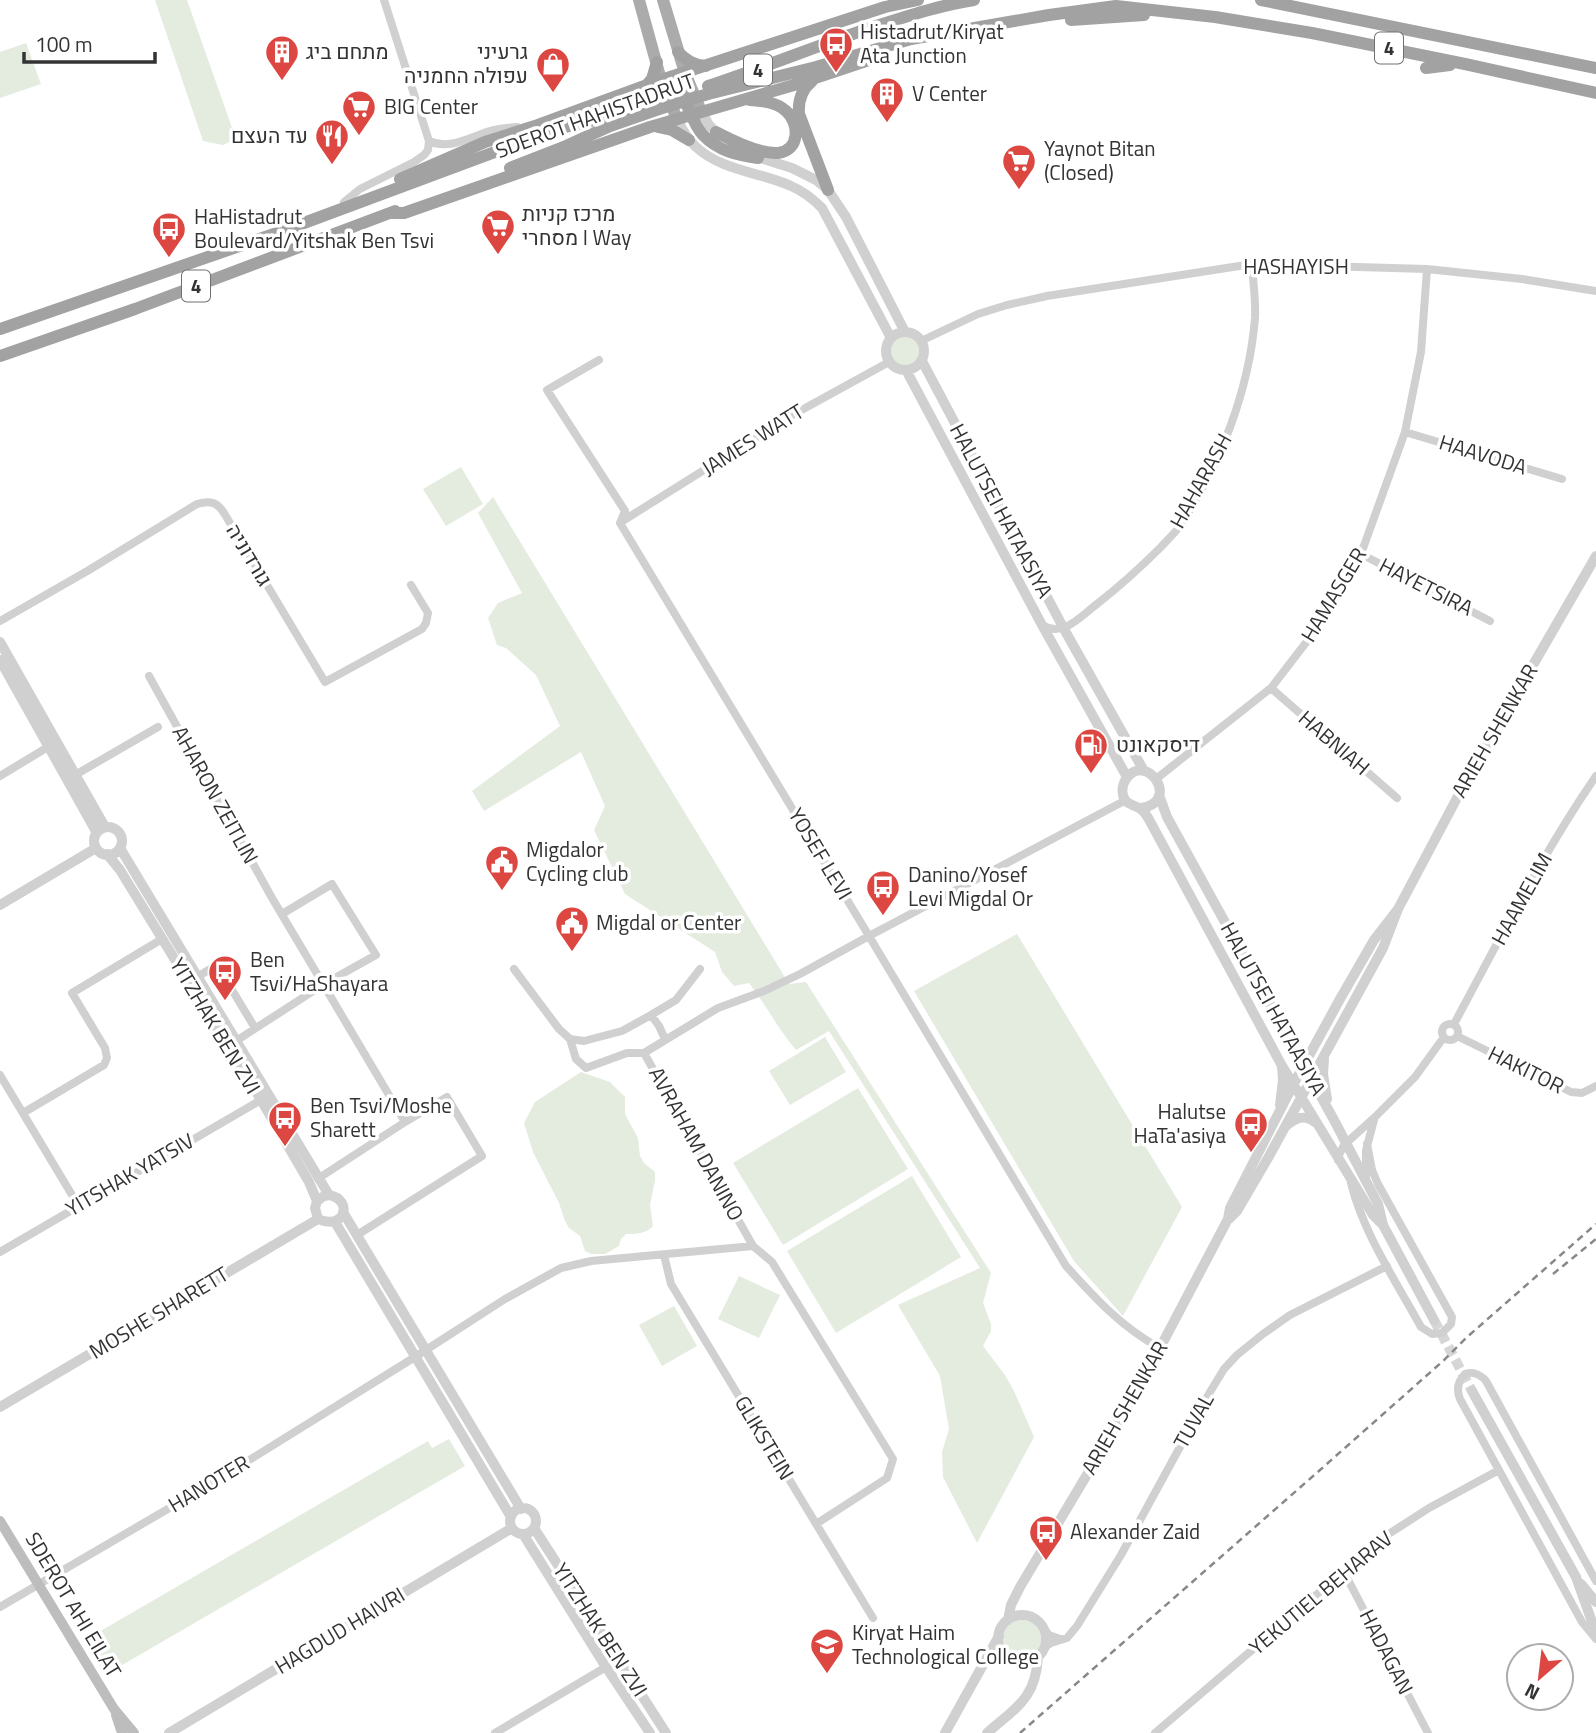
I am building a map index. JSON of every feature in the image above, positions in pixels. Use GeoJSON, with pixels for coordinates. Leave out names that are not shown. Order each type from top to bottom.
{"type":"FeatureCollection","features":[{"type":"Feature","properties":{"kind":"highway"},"geometry":{"type":"LineString","coordinates":[[277,233],[485,142],[661,80],[885,8],[918,0]]}},
{"type":"Feature","properties":{"kind":"highway","name":"SDEROT HAHISTADRUT"},"geometry":{"type":"LineString","coordinates":[[0,329],[277,233],[557,129],[609,118],[758,70],[810,48],[950,4],[974,0]]}},
{"type":"Feature","properties":{"kind":"highway","name":"4"},"geometry":{"type":"LineString","coordinates":[[1261,0],[1596,68]]}},
{"type":"Feature","properties":{"kind":"highway","name":"SDEROT HAHISTADRUT"},"geometry":{"type":"LineString","coordinates":[[0,356],[135,309],[660,109],[761,80],[815,73],[911,39],[1049,15],[1115,6],[1215,17],[1312,33],[1596,93]]}},
{"type":"Feature","properties":{"kind":"highway"},"geometry":{"type":"LineString","coordinates":[[678,52],[687,61],[707,66]]}},
{"type":"Feature","properties":{"kind":"highway"},"geometry":{"type":"LineString","coordinates":[[645,86],[652,79],[657,62]]}},
{"type":"Feature","properties":{"kind":"highway"},"geometry":{"type":"LineString","coordinates":[[1426,68],[1465,64]]}},
{"type":"Feature","properties":{"kind":"highway"},"geometry":{"type":"LineString","coordinates":[[390,213],[404,213],[650,127],[743,100],[815,73]]}},
{"type":"Feature","properties":{"kind":"highway"},"geometry":{"type":"LineString","coordinates":[[815,73],[799,101],[799,114],[828,190]]}},
{"type":"Feature","properties":{"kind":"highway"},"geometry":{"type":"LineString","coordinates":[[661,80],[674,84],[696,113],[697,128],[703,136],[721,148],[758,158]]}},
{"type":"Feature","properties":{"kind":"highway"},"geometry":{"type":"LineString","coordinates":[[716,132],[773,153],[784,152],[792,146],[796,135],[795,125],[786,111],[769,102],[743,100]]}},
{"type":"Feature","properties":{"kind":"highway"},"geometry":{"type":"LineString","coordinates":[[650,127],[672,130],[690,140]]}},
{"type":"Feature","properties":{"kind":"main road"},"geometry":{"type":"LineString","coordinates":[[639,0],[661,80],[677,119]]}},
{"type":"Feature","properties":{"kind":"main road"},"geometry":{"type":"LineString","coordinates":[[663,0],[696,113]]}},
{"type":"Feature","properties":{"kind":"main road","name":"SDEROT AHI EILAT"},"geometry":{"type":"LineString","coordinates":[[0,1521],[114,1709],[134,1733]]}},
{"type":"Feature","properties":{"kind":"main road","name":"SDEROT AHI EILAT"},"geometry":{"type":"LineString","coordinates":[[114,1709],[122,1733]]}},
{"type":"Feature","properties":{"kind":"street"},"geometry":{"type":"LineString","coordinates":[[344,202],[360,189],[414,162],[428,150],[429,141],[384,0]]}},
{"type":"Feature","properties":{"kind":"street"},"geometry":{"type":"LineString","coordinates":[[696,113],[737,147],[758,158],[799,171],[828,190],[846,218],[905,332]]}},
{"type":"Feature","properties":{"kind":"street"},"geometry":{"type":"LineString","coordinates":[[677,119],[690,140],[702,152],[746,172],[790,185],[822,208],[891,338]]}},
{"type":"Feature","properties":{"kind":"street"},"geometry":{"type":"LineString","coordinates":[[429,141],[440,145],[452,144],[495,130],[538,125]]}},
{"type":"Feature","properties":{"kind":"street","name":"HASHAYISH"},"geometry":{"type":"LineString","coordinates":[[921,341],[978,314],[1007,305],[1047,296],[1251,264],[1427,269],[1522,279],[1596,291]]}},
{"type":"Feature","properties":{"kind":"street","name":"HAHARASH"},"geometry":{"type":"LineString","coordinates":[[1063,629],[1144,565],[1178,529],[1204,483],[1231,427],[1248,369],[1255,315],[1251,264]]}},
{"type":"Feature","properties":{"kind":"street","name":"HAMASGER"},"geometry":{"type":"LineString","coordinates":[[1156,779],[1271,688],[1318,627],[1361,554],[1405,432],[1421,352],[1427,269]]}},
{"type":"Feature","properties":{"kind":"street"},"geometry":{"type":"LineString","coordinates":[[921,341],[905,332],[897,334],[886,347],[886,357],[898,369],[906,370],[914,368],[922,361]]}},
{"type":"Feature","properties":{"kind":"street","name":"HALUTSEI HATAASIYA"},"geometry":{"type":"LineString","coordinates":[[921,341],[924,349],[922,361],[1063,629],[1144,771],[1156,779],[1167,817],[1334,1120],[1380,1210],[1383,1225]]}},
{"type":"Feature","properties":{"kind":"street","name":"YOSEF LEVI"},"geometry":{"type":"LineString","coordinates":[[599,360],[547,390],[625,511],[620,523],[1066,1266],[1118,1320],[1160,1348]]}},
{"type":"Feature","properties":{"kind":"street","name":"JAMES WATT"},"geometry":{"type":"LineString","coordinates":[[620,523],[787,418],[889,362]]}},
{"type":"Feature","properties":{"kind":"street","name":"HALUTSEI HATAASIYA"},"geometry":{"type":"LineString","coordinates":[[906,370],[1042,625],[1127,777]]}},
{"type":"Feature","properties":{"kind":"street","name":"HAAVODA"},"geometry":{"type":"LineString","coordinates":[[1405,432],[1562,479]]}},
{"type":"Feature","properties":{"kind":"street","name":"גורדוניה"},"geometry":{"type":"LineString","coordinates":[[0,621],[197,504],[205,502],[213,502],[224,513],[325,682],[422,629],[428,613],[411,585]]}},
{"type":"Feature","properties":{"kind":"street","name":"HAYETSIRA"},"geometry":{"type":"LineString","coordinates":[[1361,554],[1490,621]]}},
{"type":"Feature","properties":{"kind":"street","name":"ARIEH SHENKAR"},"geometry":{"type":"LineString","coordinates":[[1228,1219],[1237,1211],[1283,1129],[1383,948],[1398,909],[1473,769],[1596,556]]}},
{"type":"Feature","properties":{"kind":"street"},"geometry":{"type":"LineString","coordinates":[[1042,625],[1052,630],[1063,629]]}},
{"type":"Feature","properties":{"kind":"street"},"geometry":{"type":"LineString","coordinates":[[0,642],[75,775],[101,830]]}},
{"type":"Feature","properties":{"kind":"street"},"geometry":{"type":"LineString","coordinates":[[0,660],[48,747],[101,830]]}},
{"type":"Feature","properties":{"kind":"street","name":"AHARON ZEITLIN"},"geometry":{"type":"LineString","coordinates":[[149,676],[282,914],[405,1122]]}},
{"type":"Feature","properties":{"kind":"street","name":"HABNIAH"},"geometry":{"type":"LineString","coordinates":[[1271,688],[1397,797]]}},
{"type":"Feature","properties":{"kind":"street"},"geometry":{"type":"LineString","coordinates":[[75,775],[159,727]]}},
{"type":"Feature","properties":{"kind":"street"},"geometry":{"type":"LineString","coordinates":[[0,776],[48,747]]}},
{"type":"Feature","properties":{"kind":"street"},"geometry":{"type":"LineString","coordinates":[[1144,771],[1132,773],[1127,777],[1122,789],[1126,800],[1141,808],[1152,804],[1159,795]]}},
{"type":"Feature","properties":{"kind":"street","name":"HAAMELIM"},"geometry":{"type":"LineString","coordinates":[[1454,1024],[1549,849],[1596,776]]}},
{"type":"Feature","properties":{"kind":"street","name":"AVRAHAM DANINO"},"geometry":{"type":"LineString","coordinates":[[415,1357],[505,1298],[561,1268],[591,1261],[753,1246],[644,1053],[718,1008],[800,974],[1126,800]]}},
{"type":"Feature","properties":{"kind":"street","name":"HALUTSEI HATAASIYA"},"geometry":{"type":"LineString","coordinates":[[1141,808],[1293,1085],[1351,1181],[1373,1215],[1383,1225],[1434,1320]]}},
{"type":"Feature","properties":{"kind":"street"},"geometry":{"type":"LineString","coordinates":[[114,828],[120,835],[120,848],[114,853],[107,854],[96,848],[94,840],[101,830],[114,828]]}},
{"type":"Feature","properties":{"kind":"street"},"geometry":{"type":"LineString","coordinates":[[0,905],[96,848]]}},
{"type":"Feature","properties":{"kind":"street","name":"YITZHAK BEN ZVI"},"geometry":{"type":"LineString","coordinates":[[120,848],[329,1195]]}},
{"type":"Feature","properties":{"kind":"street","name":"YITZHAK BEN ZVI"},"geometry":{"type":"LineString","coordinates":[[107,854],[120,870],[261,1100],[309,1182],[317,1201]]}},
{"type":"Feature","properties":{"kind":"street"},"geometry":{"type":"LineString","coordinates":[[236,1041],[324,984],[376,955],[332,884],[282,914]]}},
{"type":"Feature","properties":{"kind":"street","name":"ARIEH SHENKAR"},"geometry":{"type":"LineString","coordinates":[[1008,1620],[1016,1594],[1160,1348],[1228,1219],[1230,1208],[1293,1085],[1374,940],[1398,909]]}},
{"type":"Feature","properties":{"kind":"street"},"geometry":{"type":"LineString","coordinates":[[23,1113],[104,1065],[107,1058],[105,1048],[72,993],[162,939]]}},
{"type":"Feature","properties":{"kind":"street"},"geometry":{"type":"LineString","coordinates":[[198,977],[217,965],[255,1028]]}},
{"type":"Feature","properties":{"kind":"street"},"geometry":{"type":"LineString","coordinates":[[514,969],[559,1029],[570,1038],[583,1041],[622,1031],[651,1016],[676,1000],[700,969]]}},
{"type":"Feature","properties":{"kind":"street"},"geometry":{"type":"LineString","coordinates":[[651,1016],[665,1039]]}},
{"type":"Feature","properties":{"kind":"street"},"geometry":{"type":"LineString","coordinates":[[1454,1024],[1458,1030],[1457,1035],[1451,1040],[1444,1037],[1442,1032],[1444,1027],[1454,1024]]}},
{"type":"Feature","properties":{"kind":"street","name":"HAKITOR"},"geometry":{"type":"LineString","coordinates":[[1457,1035],[1571,1092],[1582,1093],[1596,1086]]}},
{"type":"Feature","properties":{"kind":"street"},"geometry":{"type":"LineString","coordinates":[[1338,1160],[1346,1143],[1415,1077],[1444,1037]]}},
{"type":"Feature","properties":{"kind":"street"},"geometry":{"type":"LineString","coordinates":[[570,1038],[576,1059],[586,1068],[627,1053],[644,1053]]}},
{"type":"Feature","properties":{"kind":"street"},"geometry":{"type":"LineString","coordinates":[[1325,1053],[1324,1087],[1334,1120]]}},
{"type":"Feature","properties":{"kind":"street"},"geometry":{"type":"LineString","coordinates":[[1276,1119],[1282,1090],[1281,1063]]}},
{"type":"Feature","properties":{"kind":"street"},"geometry":{"type":"LineString","coordinates":[[0,1075],[78,1205]]}},
{"type":"Feature","properties":{"kind":"street"},"geometry":{"type":"LineString","coordinates":[[319,1178],[447,1097],[482,1156],[356,1235]]}},
{"type":"Feature","properties":{"kind":"street","name":"YITSHAK YATSIV"},"geometry":{"type":"LineString","coordinates":[[0,1252],[261,1100]]}},
{"type":"Feature","properties":{"kind":"street"},"geometry":{"type":"LineString","coordinates":[[1366,1181],[1364,1159],[1375,1117]]}},
{"type":"Feature","properties":{"kind":"street"},"geometry":{"type":"LineString","coordinates":[[1283,1129],[1299,1118],[1309,1119],[1317,1124]]}},
{"type":"Feature","properties":{"kind":"street"},"geometry":{"type":"LineString","coordinates":[[1351,1181],[1355,1199],[1366,1224],[1421,1327],[1435,1335],[1447,1329],[1452,1317],[1378,1184],[1367,1144]]}},
{"type":"Feature","properties":{"kind":"street"},"geometry":{"type":"LineString","coordinates":[[343,1213],[339,1220],[326,1223],[318,1219],[315,1208],[317,1201],[329,1195],[340,1200],[343,1213],[521,1509]]}},
{"type":"Feature","properties":{"kind":"street","name":"MOSHE SHARETT"},"geometry":{"type":"LineString","coordinates":[[0,1407],[318,1219]]}},
{"type":"Feature","properties":{"kind":"street"},"geometry":{"type":"LineString","coordinates":[[335,1222],[511,1517],[512,1528],[523,1534],[534,1528],[534,1516],[529,1510],[515,1511],[511,1517]]}},
{"type":"Feature","properties":{"kind":"street"},"geometry":{"type":"LineString","coordinates":[[753,1246],[772,1262],[893,1459],[887,1478],[816,1524]]}},
{"type":"Feature","properties":{"kind":"street","name":"GLIKSTEIN"},"geometry":{"type":"LineString","coordinates":[[664,1255],[671,1284],[873,1618]]}},
{"type":"Feature","properties":{"kind":"street","name":"TUVAL"},"geometry":{"type":"LineString","coordinates":[[1045,1647],[1063,1639],[1074,1630],[1121,1555],[1224,1369],[1254,1340],[1290,1315],[1387,1266]]}},
{"type":"Feature","properties":{"kind":"street","name":"HANOTER"},"geometry":{"type":"LineString","coordinates":[[0,1607],[214,1482],[415,1357]]}},
{"type":"Feature","properties":{"kind":"street"},"geometry":{"type":"LineString","coordinates":[[1596,1581],[1486,1381],[1478,1374],[1468,1373],[1458,1382],[1458,1395],[1582,1622],[1596,1639]]}},
{"type":"Feature","properties":{"kind":"street"},"geometry":{"type":"LineString","coordinates":[[1472,1391],[1576,1577],[1596,1602]]}},
{"type":"Feature","properties":{"kind":"street","name":"YEKUTIEL BEHARAV"},"geometry":{"type":"LineString","coordinates":[[1155,1733],[1384,1536],[1499,1469]]}},
{"type":"Feature","properties":{"kind":"street","name":"HAGDUD HAIVRI"},"geometry":{"type":"LineString","coordinates":[[169,1733],[512,1528]]}},
{"type":"Feature","properties":{"kind":"street","name":"YITZHAK BEN ZVI"},"geometry":{"type":"LineString","coordinates":[[534,1528],[666,1733]]}},
{"type":"Feature","properties":{"kind":"street","name":"YITZHAK BEN ZVI"},"geometry":{"type":"LineString","coordinates":[[523,1534],[650,1733]]}},
{"type":"Feature","properties":{"kind":"street","name":"HADAGAN"},"geometry":{"type":"LineString","coordinates":[[1345,1572],[1428,1733]]}},
{"type":"Feature","properties":{"kind":"street"},"geometry":{"type":"LineString","coordinates":[[1576,1577],[1596,1633]]}},
{"type":"Feature","properties":{"kind":"street"},"geometry":{"type":"LineString","coordinates":[[1016,1594],[1018,1608],[1023,1615]]}},
{"type":"Feature","properties":{"kind":"street"},"geometry":{"type":"LineString","coordinates":[[1010,1659],[1001,1649],[999,1635],[1000,1629],[1015,1616],[1023,1615],[1035,1619],[1054,1637],[1063,1639]]}},
{"type":"Feature","properties":{"kind":"street"},"geometry":{"type":"LineString","coordinates":[[981,1668],[1002,1658],[1021,1662],[1033,1660],[1045,1647],[1044,1629]]}},
{"type":"Feature","properties":{"kind":"street"},"geometry":{"type":"LineString","coordinates":[[944,1733],[999,1635]]}},
{"type":"Feature","properties":{"kind":"street"},"geometry":{"type":"LineString","coordinates":[[988,1733],[1028,1696],[1034,1684],[1038,1656]]}},
{"type":"Feature","properties":{"kind":"street"},"geometry":{"type":"LineString","coordinates":[[1021,1662],[1030,1670],[1034,1684]]}},
{"type":"Feature","properties":{"kind":"street"},"geometry":{"type":"LineString","coordinates":[[495,1733],[606,1667]]}},
{"type":"Feature","properties":{"kind":"shaded area"},"geometry":{"type":"Polygon","coordinates":[[[155,0],[187,0],[236,139],[223,145],[203,141],[155,0]]]}},
{"type":"Feature","properties":{"kind":"shaded area"},"geometry":{"type":"Polygon","coordinates":[[[26,43],[41,84],[0,98],[0,52],[26,43]]]}},
{"type":"Feature","properties":{"kind":"shaded area"},"geometry":{"type":"Polygon","coordinates":[[[904,336],[915,340],[919,351],[915,362],[904,366],[893,362],[889,351],[893,340],[904,336]]]}},
{"type":"Feature","properties":{"kind":"shaded area"},"geometry":{"type":"Polygon","coordinates":[[[461,467],[483,504],[446,526],[423,489],[461,467]]]}},
{"type":"Feature","properties":{"kind":"shaded area"},"geometry":{"type":"Polygon","coordinates":[[[493,497],[789,984],[806,982],[991,1273],[983,1303],[991,1331],[983,1346],[1014,1391],[1034,1437],[977,1543],[943,1477],[942,1452],[949,1429],[940,1376],[898,1305],[980,1268],[829,1031],[796,1050],[749,983],[734,986],[722,972],[715,952],[625,894],[594,830],[605,806],[581,752],[484,811],[472,791],[560,726],[536,675],[506,648],[497,645],[488,618],[498,603],[522,593],[478,513],[493,497]]]}},
{"type":"Feature","properties":{"kind":"shaded area"},"geometry":{"type":"Polygon","coordinates":[[[1017,934],[1182,1207],[1123,1316],[1074,1261],[914,991],[1017,934]]]}},
{"type":"Feature","properties":{"kind":"shaded area"},"geometry":{"type":"Polygon","coordinates":[[[825,1037],[846,1072],[790,1105],[769,1071],[825,1037]]]}},
{"type":"Feature","properties":{"kind":"shaded area"},"geometry":{"type":"Polygon","coordinates":[[[581,1072],[610,1082],[625,1097],[625,1114],[638,1138],[640,1156],[655,1172],[650,1205],[653,1226],[644,1232],[626,1234],[619,1246],[605,1254],[585,1251],[580,1236],[569,1228],[533,1152],[524,1123],[535,1102],[581,1072]]]}},
{"type":"Feature","properties":{"kind":"shaded area"},"geometry":{"type":"Polygon","coordinates":[[[858,1088],[908,1169],[783,1245],[733,1163],[858,1088]]]}},
{"type":"Feature","properties":{"kind":"shaded area"},"geometry":{"type":"Polygon","coordinates":[[[912,1176],[961,1257],[836,1333],[787,1251],[912,1176]]]}},
{"type":"Feature","properties":{"kind":"shaded area"},"geometry":{"type":"Polygon","coordinates":[[[739,1276],[780,1295],[759,1338],[718,1319],[739,1276]]]}},
{"type":"Feature","properties":{"kind":"shaded area"},"geometry":{"type":"Polygon","coordinates":[[[674,1306],[697,1346],[662,1366],[639,1325],[674,1306]]]}},
{"type":"Feature","properties":{"kind":"shaded area"},"geometry":{"type":"Polygon","coordinates":[[[449,1439],[465,1466],[105,1675],[85,1640],[428,1441],[432,1448],[449,1439]]]}},
{"type":"Feature","properties":{"kind":"shaded area"},"geometry":{"type":"Polygon","coordinates":[[[1022,1620],[1035,1626],[1041,1639],[1035,1652],[1022,1658],[1009,1652],[1003,1639],[1009,1626],[1022,1620]]]}},
{"type":"Feature","properties":{"kind":"tunnel"},"geometry":{"type":"LineString","coordinates":[[1434,1320],[1472,1391]]}},
{"type":"Feature","properties":{"kind":"railway"},"geometry":{"type":"LineString","coordinates":[[1020,1733],[1596,1224]]}},
{"type":"Feature","properties":{"kind":"railway"},"geometry":{"type":"LineString","coordinates":[[1553,1274],[1596,1239]]}},
{"type":"Feature","properties":{"kind":"place","name":"Histadrut/Kiryat Ata Junction"},"geometry":{"type":"Point","coordinates":[836,74]}},
{"type":"Feature","properties":{"kind":"place","name":"מתחם ביג"},"geometry":{"type":"Point","coordinates":[282,82]}},
{"type":"Feature","properties":{"kind":"place","name":"גרעיני עפולה החמניה"},"geometry":{"type":"Point","coordinates":[553,94]}},
{"type":"Feature","properties":{"kind":"place","name":"V Center"},"geometry":{"type":"Point","coordinates":[887,124]}},
{"type":"Feature","properties":{"kind":"place","name":"BIG Center"},"geometry":{"type":"Point","coordinates":[359,137]}},
{"type":"Feature","properties":{"kind":"place","name":"עד העצם"},"geometry":{"type":"Point","coordinates":[332,166]}},
{"type":"Feature","properties":{"kind":"place","name":"Yaynot Bitan (Closed)"},"geometry":{"type":"Point","coordinates":[1019,191]}},
{"type":"Feature","properties":{"kind":"place","name":"מרכז קניות מסחרי I Way"},"geometry":{"type":"Point","coordinates":[498,256]}},
{"type":"Feature","properties":{"kind":"place","name":"HaHistadrut Boulevard/Yitshak Ben Tsvi"},"geometry":{"type":"Point","coordinates":[169,259]}},
{"type":"Feature","properties":{"kind":"place","name":"דיסקאונט"},"geometry":{"type":"Point","coordinates":[1091,775]}},
{"type":"Feature","properties":{"kind":"place","name":"Migdalor Cycling club"},"geometry":{"type":"Point","coordinates":[502,892]}},
{"type":"Feature","properties":{"kind":"place","name":"Danino/Yosef Levi Migdal Or"},"geometry":{"type":"Point","coordinates":[883,917]}},
{"type":"Feature","properties":{"kind":"place","name":"Migdal or Center"},"geometry":{"type":"Point","coordinates":[572,953]}},
{"type":"Feature","properties":{"kind":"place","name":"Ben Tsvi/HaShayara"},"geometry":{"type":"Point","coordinates":[225,1002]}},
{"type":"Feature","properties":{"kind":"place","name":"Ben Tsvi/Moshe Sharett"},"geometry":{"type":"Point","coordinates":[285,1148]}},
{"type":"Feature","properties":{"kind":"place","name":"Halutse HaTa'asiya"},"geometry":{"type":"Point","coordinates":[1251,1154]}},
{"type":"Feature","properties":{"kind":"place","name":"Alexander Zaid"},"geometry":{"type":"Point","coordinates":[1046,1562]}},
{"type":"Feature","properties":{"kind":"place","name":"Kiryat Haim Technological College"},"geometry":{"type":"Point","coordinates":[827,1675]}}]}
